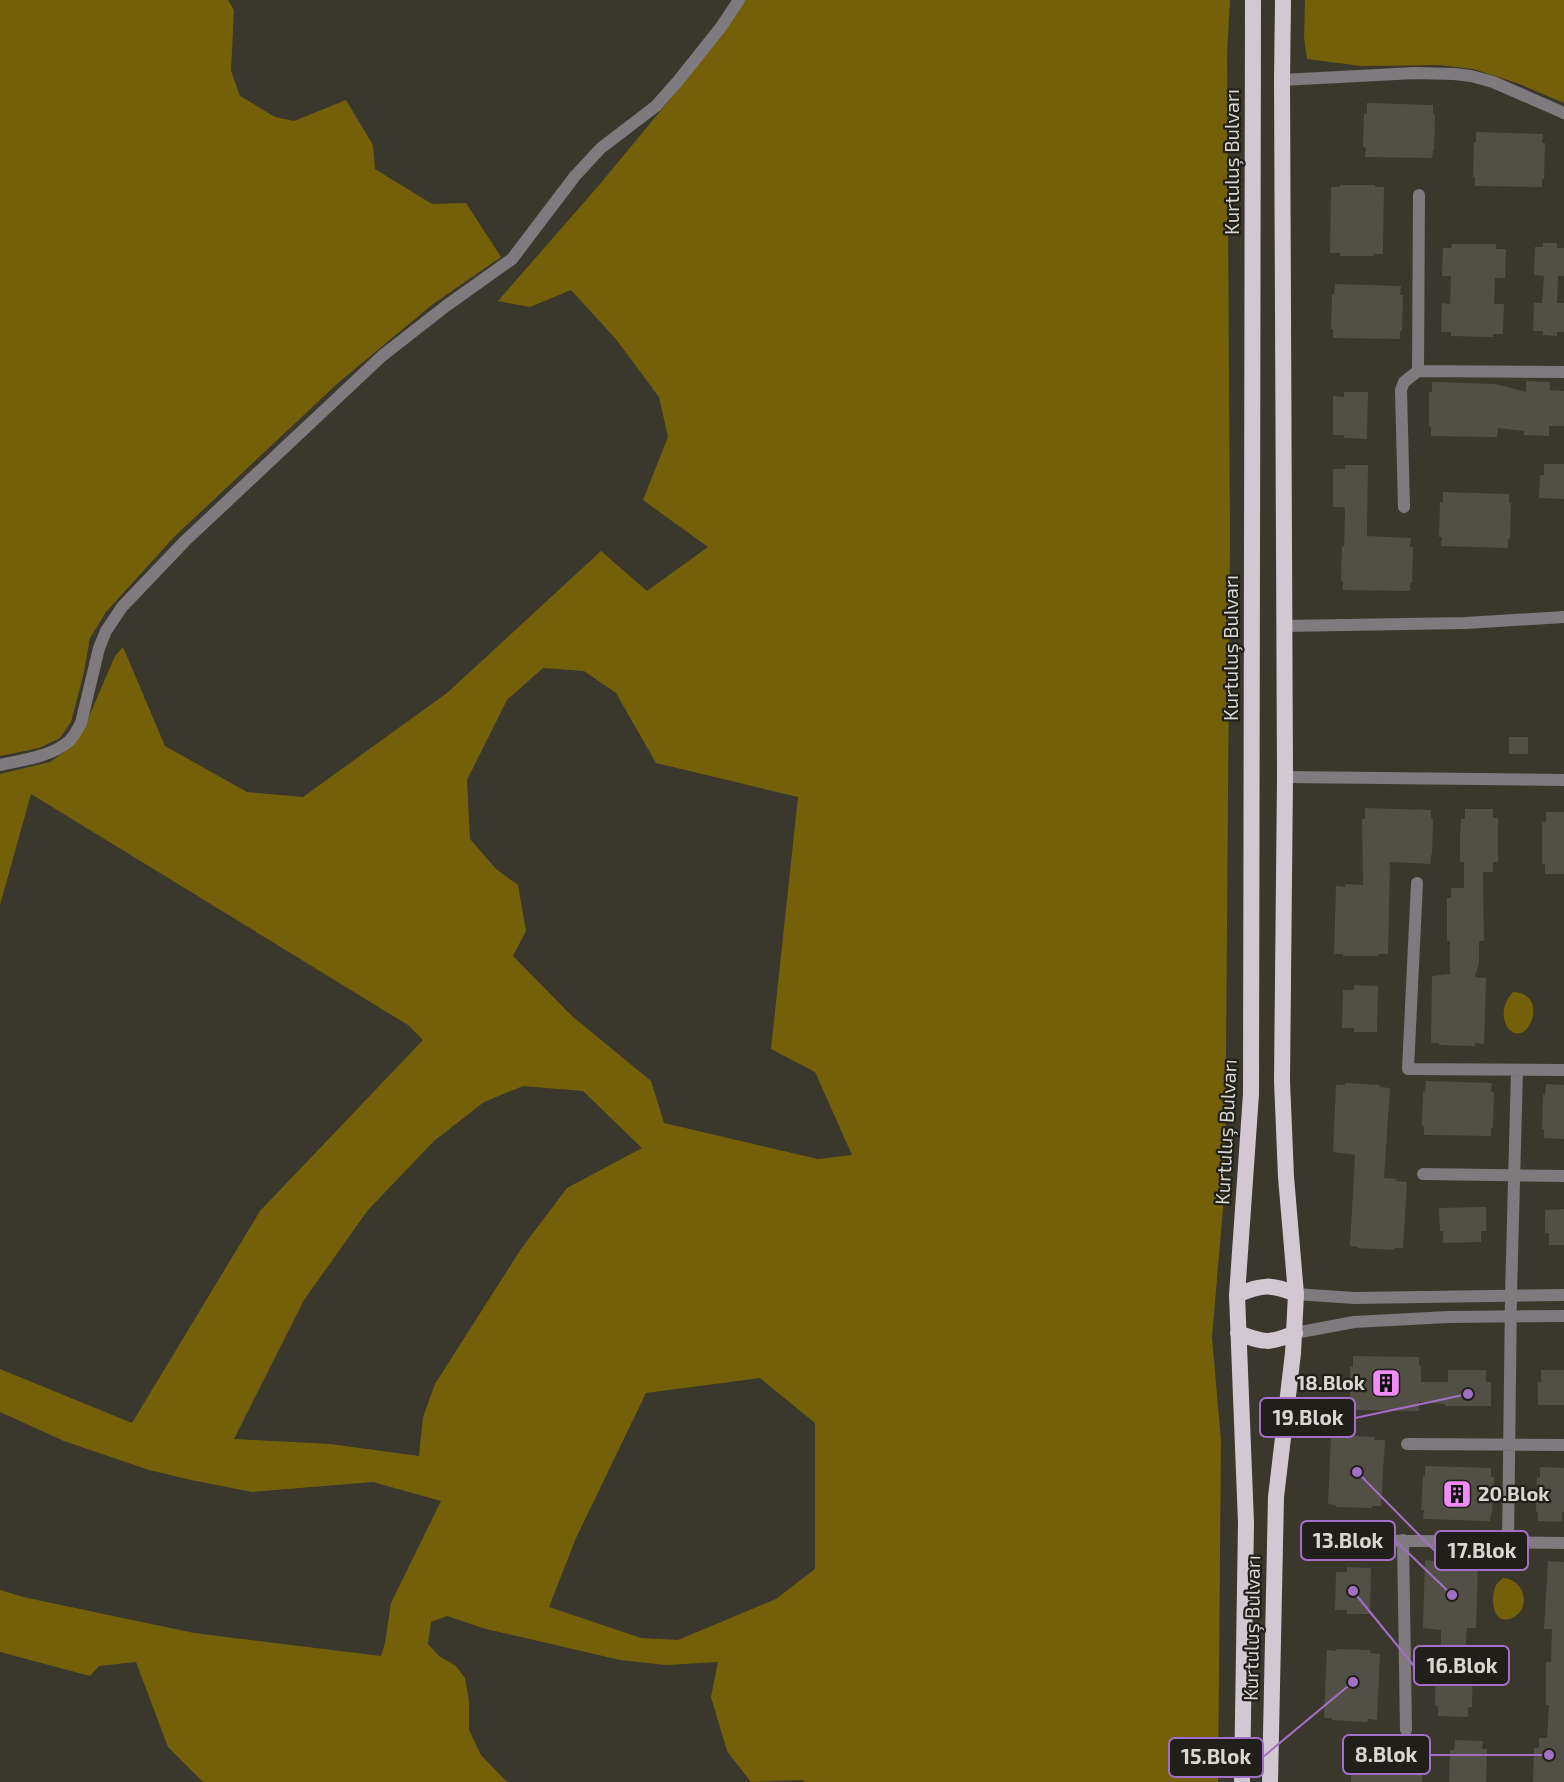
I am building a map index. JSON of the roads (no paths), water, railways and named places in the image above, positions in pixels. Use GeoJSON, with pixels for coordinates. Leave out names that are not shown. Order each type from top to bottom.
{"type":"FeatureCollection","features":[{"type":"Feature","properties":{"kind":"highway","name":"Kurtuluş Bulvarı"},"geometry":{"type":"LineString","coordinates":[[1237,1295],[1249,1129],[1251,1048],[1253,0]]}},
{"type":"Feature","properties":{"kind":"highway"},"geometry":{"type":"LineString","coordinates":[[1283,0],[1286,777],[1282,1081],[1286,1177],[1296,1294],[1295,1333],[1263,1342],[1238,1333],[1237,1295],[1253,1288],[1272,1286],[1296,1294]]}},
{"type":"Feature","properties":{"kind":"highway","name":"Kurtuluş Bulvarı"},"geometry":{"type":"LineString","coordinates":[[1238,1333],[1246,1523],[1242,1782]]}},
{"type":"Feature","properties":{"kind":"highway","name":"Kurtuluş Bulvarı"},"geometry":{"type":"LineString","coordinates":[[1270,1782],[1276,1497],[1295,1333]]}},
{"type":"Feature","properties":{"kind":"street"},"geometry":{"type":"LineString","coordinates":[[0,765],[37,757],[58,749],[68,742],[81,723],[99,648],[106,631],[122,607],[185,541],[382,356],[446,306],[512,259],[544,214],[594,155],[656,106],[678,81],[721,27],[739,0]]}},
{"type":"Feature","properties":{"kind":"street"},"geometry":{"type":"LineString","coordinates":[[1282,80],[1415,73],[1454,74],[1493,82],[1564,113]]}},
{"type":"Feature","properties":{"kind":"street"},"geometry":{"type":"LineString","coordinates":[[1418,371],[1419,195]]}},
{"type":"Feature","properties":{"kind":"street"},"geometry":{"type":"LineString","coordinates":[[1404,507],[1401,390],[1404,382],[1418,371],[1564,372]]}},
{"type":"Feature","properties":{"kind":"street"},"geometry":{"type":"LineString","coordinates":[[1284,626],[1466,623],[1564,616]]}},
{"type":"Feature","properties":{"kind":"street"},"geometry":{"type":"LineString","coordinates":[[1286,777],[1564,780]]}},
{"type":"Feature","properties":{"kind":"street"},"geometry":{"type":"LineString","coordinates":[[1417,883],[1408,1069],[1564,1071]]}},
{"type":"Feature","properties":{"kind":"street"},"geometry":{"type":"LineString","coordinates":[[1508,1543],[1508,1443],[1517,1070]]}},
{"type":"Feature","properties":{"kind":"street"},"geometry":{"type":"LineString","coordinates":[[1423,1174],[1564,1176]]}},
{"type":"Feature","properties":{"kind":"street"},"geometry":{"type":"LineString","coordinates":[[1296,1294],[1354,1298],[1564,1295]]}},
{"type":"Feature","properties":{"kind":"street"},"geometry":{"type":"LineString","coordinates":[[1295,1333],[1354,1322],[1564,1316]]}},
{"type":"Feature","properties":{"kind":"street"},"geometry":{"type":"LineString","coordinates":[[1407,1444],[1564,1444]]}},
{"type":"Feature","properties":{"kind":"street"},"geometry":{"type":"LineString","coordinates":[[1350,1539],[1564,1543]]}},
{"type":"Feature","properties":{"kind":"street"},"geometry":{"type":"LineString","coordinates":[[1403,1540],[1406,1730]]}},
{"type":"Feature","properties":{"kind":"place","name":"18.Blok"},"geometry":{"type":"Point","coordinates":[1386,1383]}},
{"type":"Feature","properties":{"kind":"place","name":"19.Blok"},"geometry":{"type":"Point","coordinates":[1468,1394]}},
{"type":"Feature","properties":{"kind":"place","name":"17.Blok"},"geometry":{"type":"Point","coordinates":[1357,1472]}},
{"type":"Feature","properties":{"kind":"place","name":"20.Blok"},"geometry":{"type":"Point","coordinates":[1457,1494]}},
{"type":"Feature","properties":{"kind":"place","name":"16.Blok"},"geometry":{"type":"Point","coordinates":[1353,1591]}},
{"type":"Feature","properties":{"kind":"place","name":"13.Blok"},"geometry":{"type":"Point","coordinates":[1452,1595]}},
{"type":"Feature","properties":{"kind":"place","name":"15.Blok"},"geometry":{"type":"Point","coordinates":[1353,1682]}},
{"type":"Feature","properties":{"kind":"place","name":"8.Blok"},"geometry":{"type":"Point","coordinates":[1549,1755]}}]}
